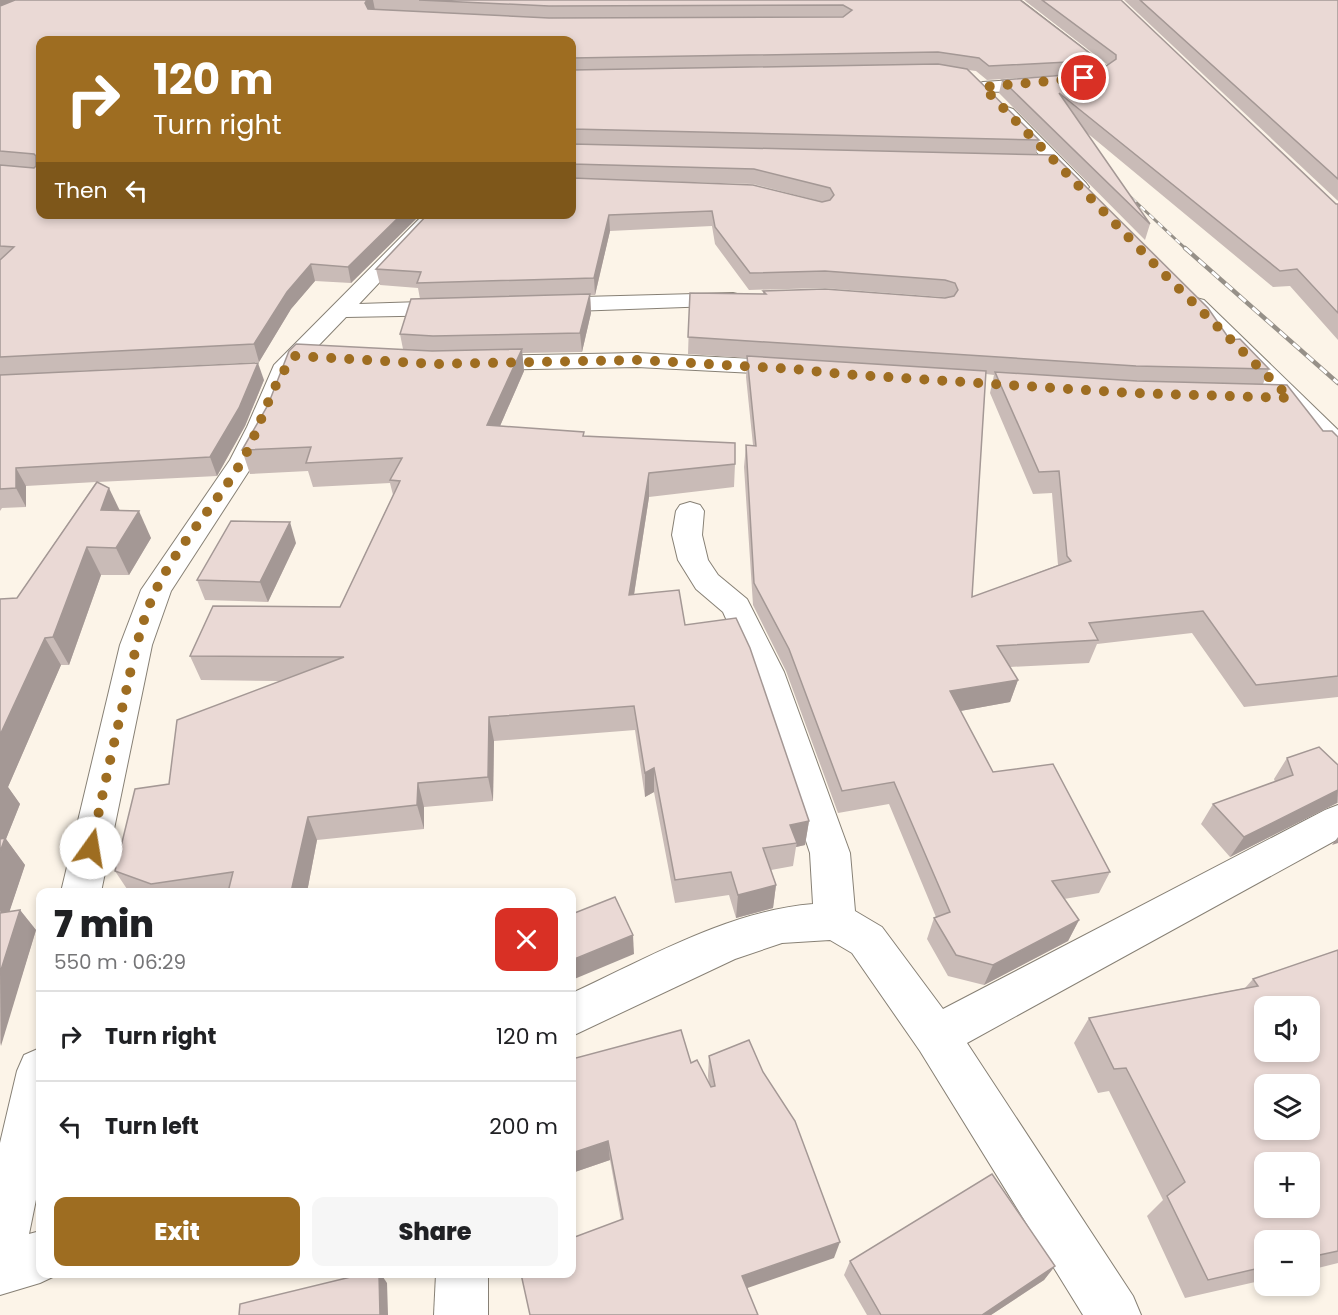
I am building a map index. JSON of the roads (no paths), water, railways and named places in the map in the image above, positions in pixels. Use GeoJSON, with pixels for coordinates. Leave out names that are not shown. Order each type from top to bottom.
{"type":"FeatureCollection","features":[{"type":"Feature","properties":{"kind":"street"},"geometry":{"type":"LineString","coordinates":[[1012,0],[1104,70],[1098,75],[1070,81],[977,81],[1097,205]]}},
{"type":"Feature","properties":{"kind":"street"},"geometry":{"type":"LineString","coordinates":[[1033,162],[1056,163]]}},
{"type":"Feature","properties":{"kind":"street"},"geometry":{"type":"LineString","coordinates":[[82,888],[136,645],[156,590],[182,549],[216,504],[243,460],[260,427],[279,366],[339,311],[430,219]]}},
{"type":"Feature","properties":{"kind":"street"},"geometry":{"type":"LineString","coordinates":[[1180,290],[1338,445]]}},
{"type":"Feature","properties":{"kind":"street"},"geometry":{"type":"LineString","coordinates":[[528,306],[752,299]]}},
{"type":"Feature","properties":{"kind":"street"},"geometry":{"type":"LineString","coordinates":[[339,311],[468,308]]}},
{"type":"Feature","properties":{"kind":"street"},"geometry":{"type":"LineString","coordinates":[[279,366],[331,358]]}},
{"type":"Feature","properties":{"kind":"street"},"geometry":{"type":"LineString","coordinates":[[460,363],[638,360],[818,371]]}},
{"type":"Feature","properties":{"kind":"street"},"geometry":{"type":"LineString","coordinates":[[1255,397],[1290,398]]}},
{"type":"Feature","properties":{"kind":"street"},"geometry":{"type":"LineString","coordinates":[[690,511],[687,535],[693,560],[707,582],[736,606],[771,683],[830,853],[835,921]]}},
{"type":"Feature","properties":{"kind":"street"},"geometry":{"type":"LineString","coordinates":[[936,1036],[1338,821]]}},
{"type":"Feature","properties":{"kind":"street"},"geometry":{"type":"LineString","coordinates":[[576,1014],[724,944],[782,925],[835,921],[867,940],[936,1036],[1114,1315]]}},
{"type":"Feature","properties":{"kind":"street"},"geometry":{"type":"LineString","coordinates":[[0,1252],[36,1089]]}},
{"type":"Feature","properties":{"kind":"street"},"geometry":{"type":"LineString","coordinates":[[0,1269],[36,1258]]}},
{"type":"Feature","properties":{"kind":"street"},"geometry":{"type":"LineString","coordinates":[[461,1315],[462,1278]]}},
{"type":"Feature","properties":{"kind":"railway"},"geometry":{"type":"LineString","coordinates":[[1123,190],[1187,250]]}},
{"type":"Feature","properties":{"kind":"railway"},"geometry":{"type":"LineString","coordinates":[[1185,248],[1338,383]]}}]}
